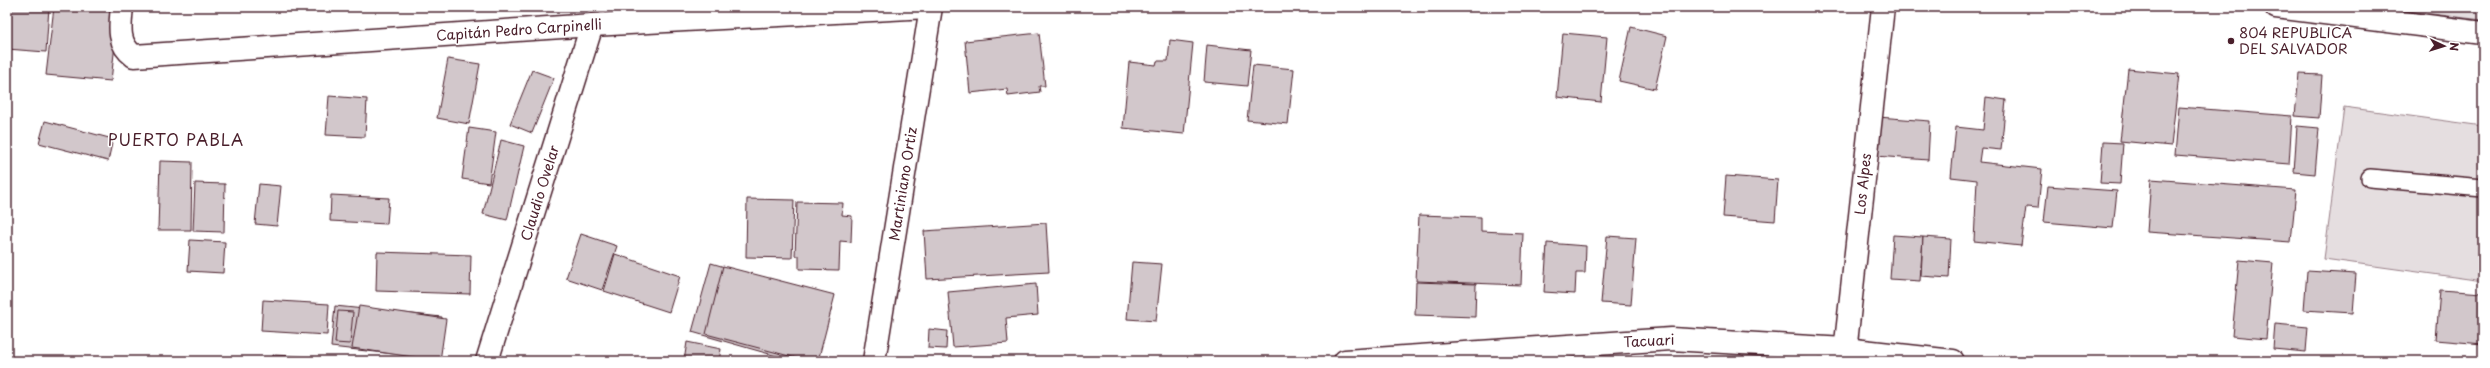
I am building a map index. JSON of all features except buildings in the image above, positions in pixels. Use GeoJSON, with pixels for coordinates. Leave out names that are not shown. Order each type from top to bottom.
{"type":"FeatureCollection","features":[{"type":"Feature","properties":{"kind":"street","name":"Capitán Pedro Carpinelli"},"geometry":{"type":"LineString","coordinates":[[122,7],[121,40],[125,50],[134,56],[592,25],[928,7]]}},
{"type":"Feature","properties":{"kind":"street","name":"Martiniano Ortiz"},"geometry":{"type":"LineString","coordinates":[[874,361],[931,7]]}},
{"type":"Feature","properties":{"kind":"street","name":"Los Alpes"},"geometry":{"type":"LineString","coordinates":[[1844,355],[1883,7]]}},
{"type":"Feature","properties":{"kind":"street"},"geometry":{"type":"LineString","coordinates":[[2276,7],[2483,33]]}},
{"type":"Feature","properties":{"kind":"street","name":"Claudio Ovelar"},"geometry":{"type":"LineString","coordinates":[[487,361],[592,25]]}},
{"type":"Feature","properties":{"kind":"street","name":"Tacuari"},"geometry":{"type":"LineString","coordinates":[[1345,361],[1671,339],[1844,355],[1953,361]]}},
{"type":"Feature","properties":{"kind":"lane"},"geometry":{"type":"LineString","coordinates":[[2370,178],[2483,188]]}},
{"type":"Feature","properties":{"kind":"shaded area"},"geometry":{"type":"Polygon","coordinates":[[[2373,7],[2457,7],[2483,10],[2483,20],[2373,7]]]}},
{"type":"Feature","properties":{"kind":"shaded area"},"geometry":{"type":"Polygon","coordinates":[[[2344,107],[2483,126],[2483,281],[2324,259],[2344,107]]]}},
{"type":"Feature","properties":{"kind":"place","name":"804 REPUBLICA DEL SALVADOR"},"geometry":{"type":"Point","coordinates":[2231,41]}},
{"type":"Feature","properties":{"kind":"district","name":"PUERTO PABLA"},"geometry":{"type":"Point","coordinates":[176,140]}}]}
